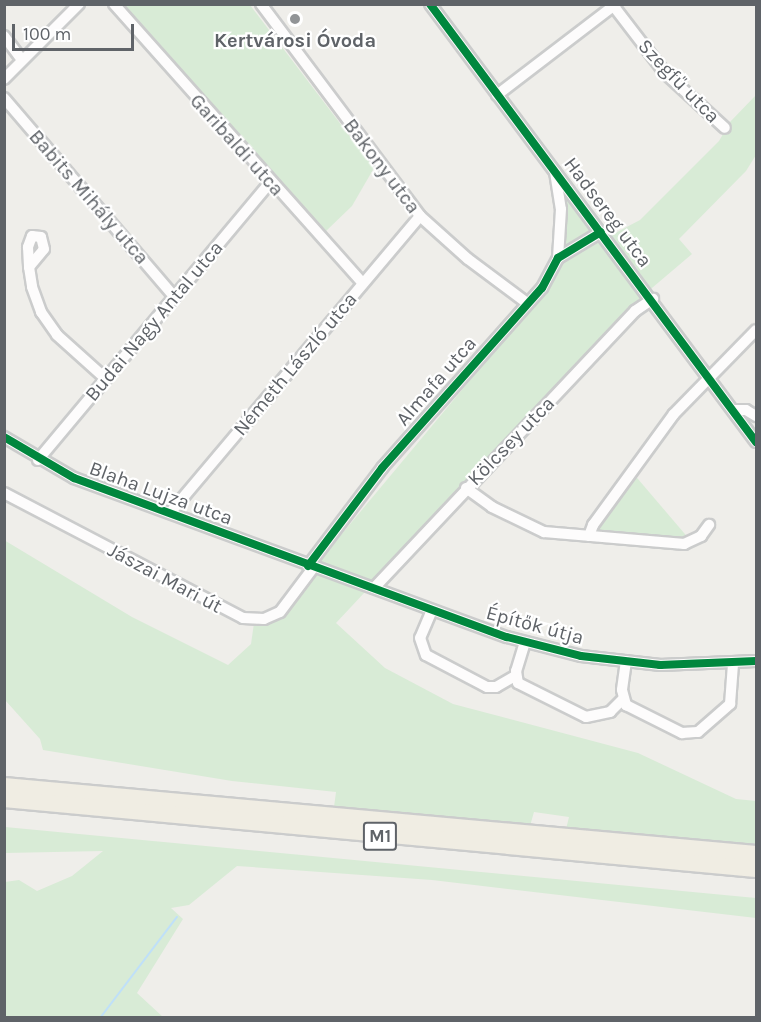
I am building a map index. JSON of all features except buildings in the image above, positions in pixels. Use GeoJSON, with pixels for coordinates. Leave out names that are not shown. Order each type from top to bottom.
{"type":"FeatureCollection","features":[{"type":"Feature","properties":{"kind":"highway","name":"M1"},"geometry":{"type":"LineString","coordinates":[[4,786],[756,854]]}},
{"type":"Feature","properties":{"kind":"highway","name":"M1"},"geometry":{"type":"LineString","coordinates":[[4,799],[756,869]]}},
{"type":"Feature","properties":{"kind":"street"},"geometry":{"type":"LineString","coordinates":[[4,79],[79,4]]}},
{"type":"Feature","properties":{"kind":"street","name":"Garibaldi utca"},"geometry":{"type":"LineString","coordinates":[[114,4],[270,183],[363,283]]}},
{"type":"Feature","properties":{"kind":"street","name":"Bakony utca"},"geometry":{"type":"LineString","coordinates":[[261,4],[420,216],[527,303]]}},
{"type":"Feature","properties":{"kind":"street","name":"Hadsereg utca"},"geometry":{"type":"LineString","coordinates":[[430,4],[554,167],[756,442]]}},
{"type":"Feature","properties":{"kind":"street"},"geometry":{"type":"LineString","coordinates":[[497,95],[614,5]]}},
{"type":"Feature","properties":{"kind":"street","name":"Szegfű utca"},"geometry":{"type":"LineString","coordinates":[[614,5],[665,73],[725,128]]}},
{"type":"Feature","properties":{"kind":"street"},"geometry":{"type":"LineString","coordinates":[[4,36],[22,60]]}},
{"type":"Feature","properties":{"kind":"street","name":"Babits Mihály utca"},"geometry":{"type":"LineString","coordinates":[[4,98],[174,296]]}},
{"type":"Feature","properties":{"kind":"street","name":"Hadsereg utca"},"geometry":{"type":"LineString","coordinates":[[554,167],[561,209],[558,258]]}},
{"type":"Feature","properties":{"kind":"street","name":"Budai Nagy Antal utca"},"geometry":{"type":"LineString","coordinates":[[38,460],[270,183]]}},
{"type":"Feature","properties":{"kind":"street","name":"Németh László utca"},"geometry":{"type":"LineString","coordinates":[[170,513],[420,216]]}},
{"type":"Feature","properties":{"kind":"street"},"geometry":{"type":"LineString","coordinates":[[558,258],[601,232]]}},
{"type":"Feature","properties":{"kind":"street","name":"Almafa utca"},"geometry":{"type":"LineString","coordinates":[[311,567],[382,468],[542,288],[558,258]]}},
{"type":"Feature","properties":{"kind":"street"},"geometry":{"type":"LineString","coordinates":[[29,267],[35,300],[49,325],[105,378]]}},
{"type":"Feature","properties":{"kind":"street","name":"Kölcsey utca"},"geometry":{"type":"LineString","coordinates":[[374,588],[635,311],[652,299]]}},
{"type":"Feature","properties":{"kind":"street"},"geometry":{"type":"LineString","coordinates":[[589,536],[644,452],[709,378],[756,330]]}},
{"type":"Feature","properties":{"kind":"street"},"geometry":{"type":"LineString","coordinates":[[734,410],[746,410],[756,417]]}},
{"type":"Feature","properties":{"kind":"street","name":"Blaha Lujza utca"},"geometry":{"type":"LineString","coordinates":[[4,437],[38,460],[74,478],[311,567]]}},
{"type":"Feature","properties":{"kind":"street"},"geometry":{"type":"LineString","coordinates":[[466,488],[492,507],[544,532],[684,544],[701,536],[709,525]]}},
{"type":"Feature","properties":{"kind":"street","name":"Jászai Mari út"},"geometry":{"type":"LineString","coordinates":[[4,493],[243,618],[264,620],[280,612],[311,567]]}},
{"type":"Feature","properties":{"kind":"street","name":"Építők útja"},"geometry":{"type":"LineString","coordinates":[[311,567],[525,642],[581,657],[626,661],[733,664],[756,661]]}},
{"type":"Feature","properties":{"kind":"street"},"geometry":{"type":"LineString","coordinates":[[432,610],[420,638],[426,655],[487,687],[496,687],[515,676],[518,683],[586,717],[610,712],[623,699]]}},
{"type":"Feature","properties":{"kind":"street","name":"Építők útja"},"geometry":{"type":"LineString","coordinates":[[515,676],[525,642]]}},
{"type":"Feature","properties":{"kind":"street"},"geometry":{"type":"LineString","coordinates":[[626,661],[623,699],[626,705],[682,733],[698,732],[730,704],[733,664]]}},
{"type":"Feature","properties":{"kind":"green space"},"geometry":{"type":"Polygon","coordinates":[[[119,5],[250,5],[374,168],[352,206],[325,232],[119,5]]]}},
{"type":"Feature","properties":{"kind":"green space"},"geometry":{"type":"Polygon","coordinates":[[[756,95],[756,155],[746,171],[679,239],[692,254],[639,299],[336,623],[385,668],[453,704],[638,753],[736,799],[756,801],[756,844],[566,829],[569,817],[534,812],[530,826],[334,807],[336,792],[232,781],[43,750],[40,739],[5,700],[4,540],[132,617],[228,665],[251,644],[254,623],[264,621],[316,565],[556,277],[564,262],[563,192],[568,192],[602,240],[640,220],[719,141],[730,122],[756,95]]]}},
{"type":"Feature","properties":{"kind":"green space"},"geometry":{"type":"Polygon","coordinates":[[[632,472],[690,540],[594,533],[632,472]]]}},
{"type":"Feature","properties":{"kind":"green space"},"geometry":{"type":"Polygon","coordinates":[[[5,827],[756,898],[756,918],[432,880],[237,866],[189,905],[171,908],[183,919],[137,993],[163,1017],[5,1017],[5,882],[19,880],[37,891],[72,876],[103,851],[5,853],[5,827]]]}},
{"type":"Feature","properties":{"kind":"waterway"},"geometry":{"type":"LineString","coordinates":[[100,1018],[177,917]]}},
{"type":"Feature","properties":{"kind":"cycle path"},"geometry":{"type":"LineString","coordinates":[[430,4],[756,442]]}},
{"type":"Feature","properties":{"kind":"cycle path"},"geometry":{"type":"LineString","coordinates":[[308,566],[382,468],[542,288],[558,258],[601,232]]}},
{"type":"Feature","properties":{"kind":"cycle path"},"geometry":{"type":"LineString","coordinates":[[4,437],[74,478],[507,637],[581,656],[660,665],[756,661]]}},
{"type":"Feature","properties":{"kind":"place","name":"Kertvárosi Óvoda"},"geometry":{"type":"Point","coordinates":[295,19]}}]}
